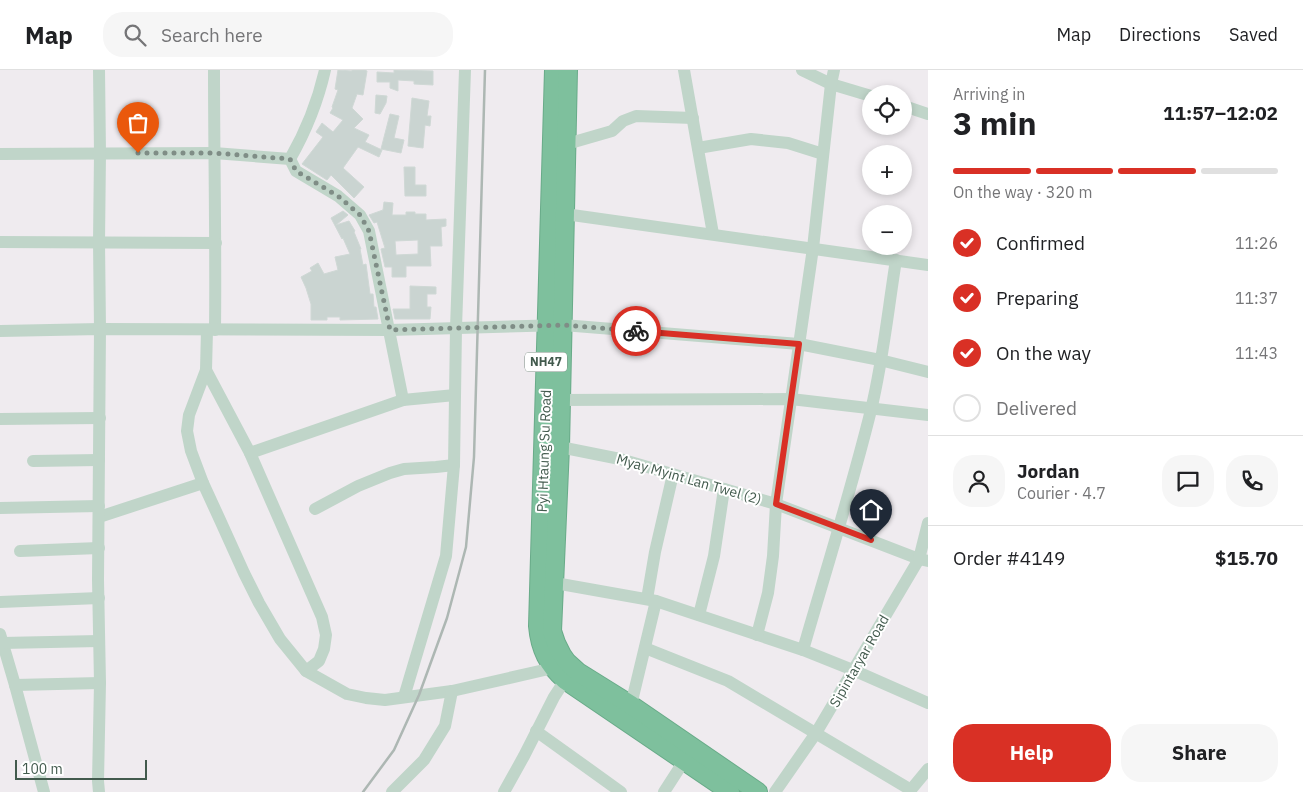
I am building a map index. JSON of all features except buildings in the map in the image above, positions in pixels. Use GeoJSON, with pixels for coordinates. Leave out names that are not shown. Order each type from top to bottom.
{"type":"FeatureCollection","features":[{"type":"Feature","properties":{"kind":"highway","name":"Pyi Htaung Su Road"},"geometry":{"type":"LineString","coordinates":[[548,556],[555,583],[550,648],[539,640],[538,626],[548,556],[561,76]]}},
{"type":"Feature","properties":{"kind":"highway","name":"Pyi Htaung Su Road"},"geometry":{"type":"LineString","coordinates":[[551,474],[560,447],[561,400],[555,325]]}},
{"type":"Feature","properties":{"kind":"highway","name":"NH47"},"geometry":{"type":"LineString","coordinates":[[550,648],[562,655],[563,672],[585,677],[628,713],[690,755],[758,792]]}},
{"type":"Feature","properties":{"kind":"highway","name":"NH47"},"geometry":{"type":"LineString","coordinates":[[690,755],[730,792]]}},
{"type":"Feature","properties":{"kind":"street"},"geometry":{"type":"LineString","coordinates":[[98,786],[100,683],[98,598],[100,418],[99,70]]}},
{"type":"Feature","properties":{"kind":"street"},"geometry":{"type":"LineString","coordinates":[[214,70],[216,243],[211,330],[206,370],[189,415],[187,430],[191,451],[203,483],[244,573],[280,639],[306,671],[347,694],[385,700],[452,691],[563,672],[554,697],[504,792]]}},
{"type":"Feature","properties":{"kind":"street"},"geometry":{"type":"LineString","coordinates":[[290,159],[319,97],[325,70]]}},
{"type":"Feature","properties":{"kind":"street"},"geometry":{"type":"LineString","coordinates":[[404,697],[446,556],[454,465],[456,328],[465,70]]}},
{"type":"Feature","properties":{"kind":"street"},"geometry":{"type":"LineString","coordinates":[[684,70],[713,234]]}},
{"type":"Feature","properties":{"kind":"street"},"geometry":{"type":"LineString","coordinates":[[802,70],[831,84],[862,93]]}},
{"type":"Feature","properties":{"kind":"street"},"geometry":{"type":"LineString","coordinates":[[757,635],[768,592],[773,556],[776,504],[813,248],[834,70]]}},
{"type":"Feature","properties":{"kind":"street"},"geometry":{"type":"LineString","coordinates":[[912,109],[928,114]]}},
{"type":"Feature","properties":{"kind":"street"},"geometry":{"type":"LineString","coordinates":[[560,146],[612,131],[623,121],[636,116],[693,118]]}},
{"type":"Feature","properties":{"kind":"street"},"geometry":{"type":"LineString","coordinates":[[698,148],[751,139],[788,143],[823,154]]}},
{"type":"Feature","properties":{"kind":"street"},"geometry":{"type":"LineString","coordinates":[[0,154],[214,153],[290,159]]}},
{"type":"Feature","properties":{"kind":"street"},"geometry":{"type":"LineString","coordinates":[[290,159],[296,171],[338,196],[360,215],[369,231],[403,400]]}},
{"type":"Feature","properties":{"kind":"street"},"geometry":{"type":"LineString","coordinates":[[558,215],[713,234],[928,265]]}},
{"type":"Feature","properties":{"kind":"street"},"geometry":{"type":"LineString","coordinates":[[0,242],[216,243]]}},
{"type":"Feature","properties":{"kind":"street"},"geometry":{"type":"LineString","coordinates":[[803,650],[872,408],[896,260]]}},
{"type":"Feature","properties":{"kind":"street"},"geometry":{"type":"LineString","coordinates":[[0,331],[100,329],[390,330],[555,325],[799,344],[880,360],[928,372]]}},
{"type":"Feature","properties":{"kind":"street"},"geometry":{"type":"LineString","coordinates":[[206,370],[250,453],[322,617],[326,635],[324,649],[319,661],[306,671]]}},
{"type":"Feature","properties":{"kind":"street"},"geometry":{"type":"LineString","coordinates":[[250,453],[403,400],[455,395]]}},
{"type":"Feature","properties":{"kind":"street"},"geometry":{"type":"LineString","coordinates":[[561,400],[792,399],[928,415]]}},
{"type":"Feature","properties":{"kind":"street"},"geometry":{"type":"LineString","coordinates":[[0,419],[100,418]]}},
{"type":"Feature","properties":{"kind":"street","name":"Myay Myint Lan Twel (2)"},"geometry":{"type":"LineString","coordinates":[[560,447],[620,459],[776,504],[923,560]]}},
{"type":"Feature","properties":{"kind":"street"},"geometry":{"type":"LineString","coordinates":[[33,461],[99,460]]}},
{"type":"Feature","properties":{"kind":"street"},"geometry":{"type":"LineString","coordinates":[[315,509],[358,486],[390,473],[404,469],[454,465]]}},
{"type":"Feature","properties":{"kind":"street"},"geometry":{"type":"LineString","coordinates":[[628,713],[645,648],[655,552],[673,474]]}},
{"type":"Feature","properties":{"kind":"street"},"geometry":{"type":"LineString","coordinates":[[0,508],[99,511],[203,483]]}},
{"type":"Feature","properties":{"kind":"street"},"geometry":{"type":"LineString","coordinates":[[699,615],[714,556],[724,489]]}},
{"type":"Feature","properties":{"kind":"street","name":"Sipintaryar Road"},"geometry":{"type":"LineString","coordinates":[[775,792],[816,733],[853,670],[923,560],[928,523]]}},
{"type":"Feature","properties":{"kind":"street"},"geometry":{"type":"LineString","coordinates":[[20,551],[99,548]]}},
{"type":"Feature","properties":{"kind":"street"},"geometry":{"type":"LineString","coordinates":[[555,583],[651,600],[699,615],[803,650],[928,703]]}},
{"type":"Feature","properties":{"kind":"street"},"geometry":{"type":"LineString","coordinates":[[0,602],[98,598]]}},
{"type":"Feature","properties":{"kind":"street"},"geometry":{"type":"LineString","coordinates":[[44,792],[1,639],[99,641]]}},
{"type":"Feature","properties":{"kind":"street"},"geometry":{"type":"LineString","coordinates":[[645,648],[728,680],[910,791],[928,769]]}},
{"type":"Feature","properties":{"kind":"street"},"geometry":{"type":"LineString","coordinates":[[15,685],[100,683]]}},
{"type":"Feature","properties":{"kind":"street"},"geometry":{"type":"LineString","coordinates":[[392,792],[424,760],[445,726],[452,691]]}},
{"type":"Feature","properties":{"kind":"street"},"geometry":{"type":"LineString","coordinates":[[536,731],[621,792]]}},
{"type":"Feature","properties":{"kind":"street"},"geometry":{"type":"LineString","coordinates":[[664,792],[690,755]]}},
{"type":"Feature","properties":{"kind":"railway"},"geometry":{"type":"LineString","coordinates":[[363,792],[394,750],[419,695],[447,618],[466,547],[474,457],[485,70]]}},
{"type":"Feature","properties":{"kind":"way so far"},"geometry":{"type":"LineString","coordinates":[[138,153],[214,153],[290,159],[296,171],[338,196],[360,215],[369,231],[390,330],[563,325],[636,331]]}},
{"type":"Feature","properties":{"kind":"route"},"geometry":{"type":"LineString","coordinates":[[636,331],[799,344],[776,504],[871,540]]}}]}
